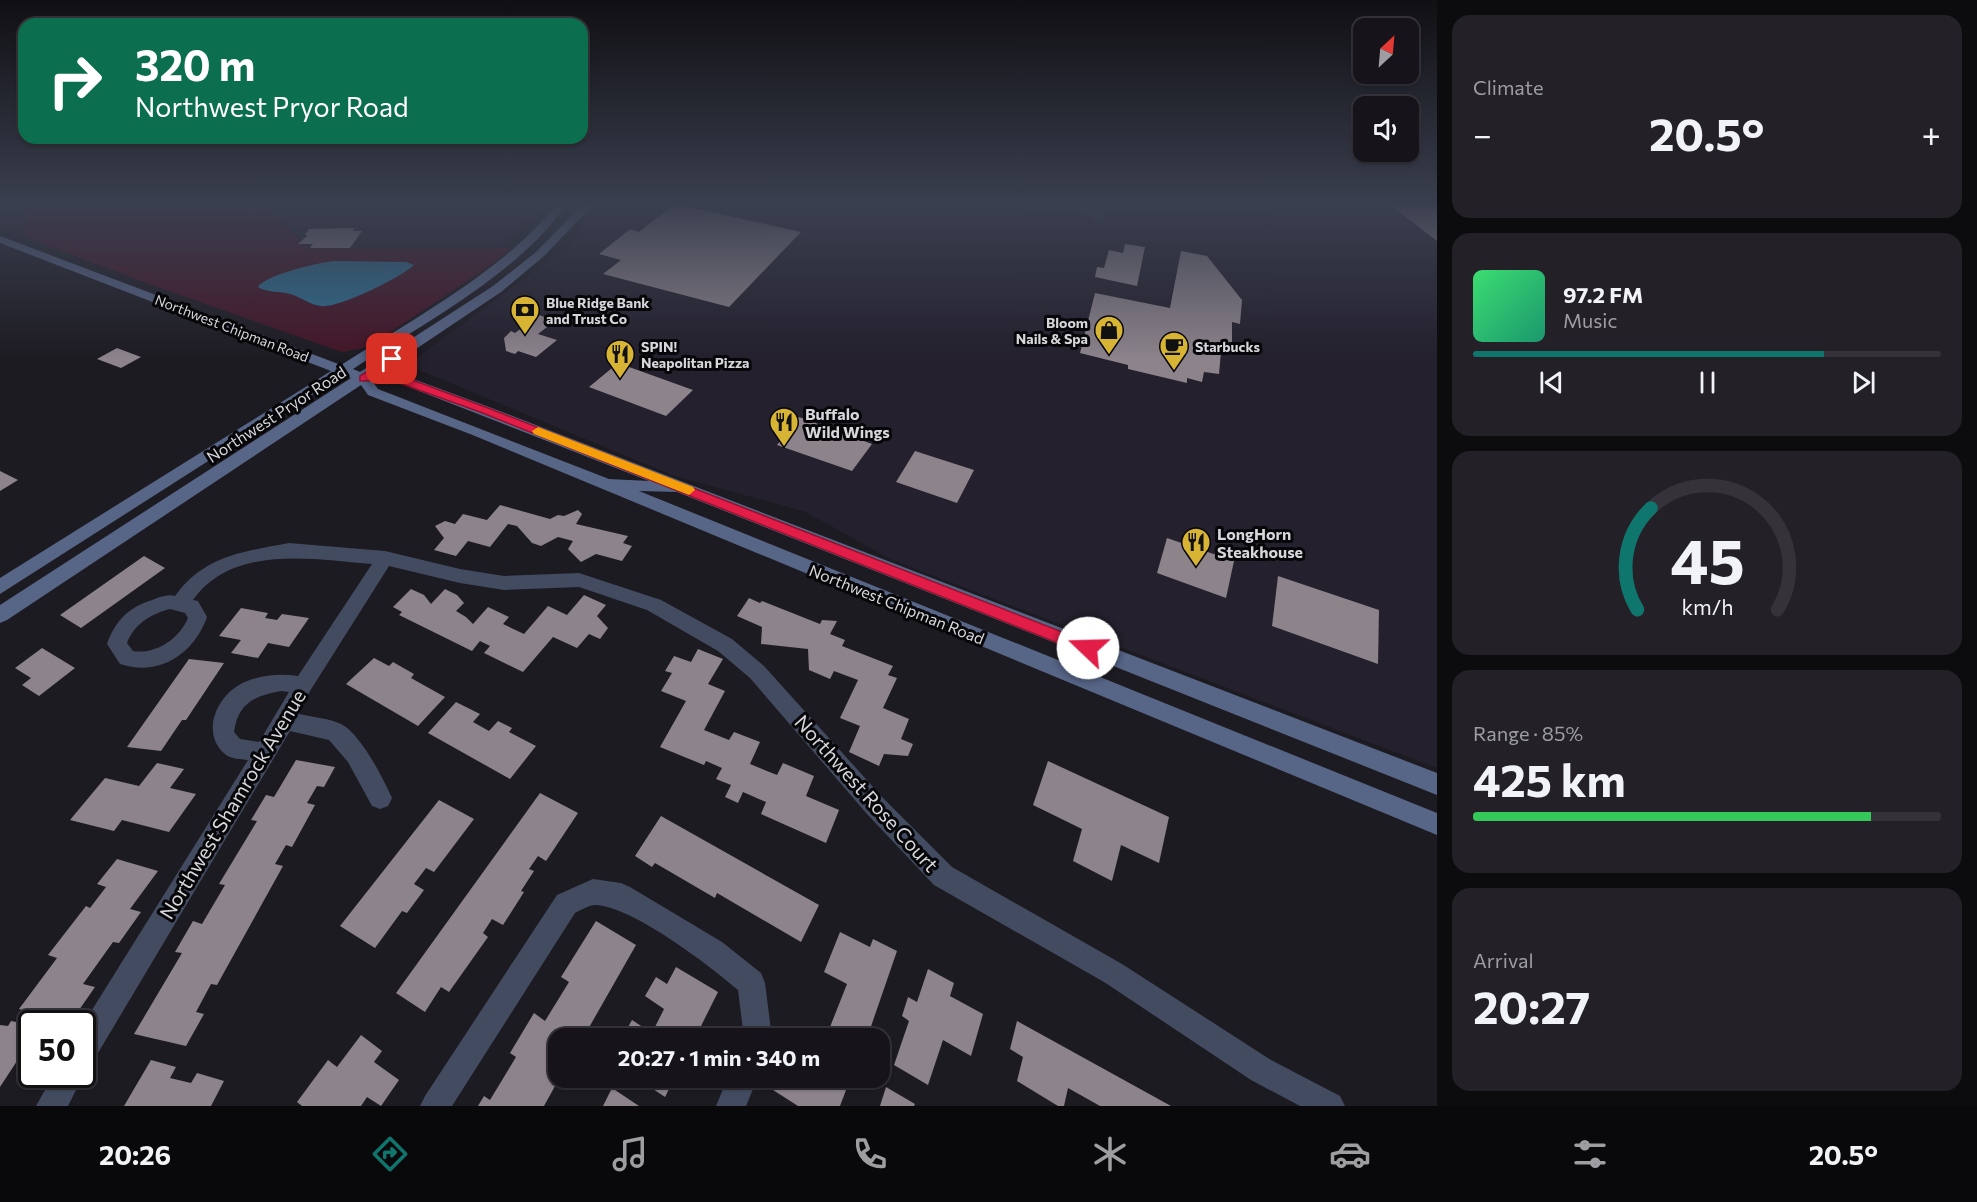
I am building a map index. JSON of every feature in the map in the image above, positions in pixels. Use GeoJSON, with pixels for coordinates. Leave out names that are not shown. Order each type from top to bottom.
{"type":"FeatureCollection","features":[{"type":"Feature","properties":{"kind":"main road","name":"Northwest Chipman Road"},"geometry":{"type":"LineString","coordinates":[[46,257],[363,378],[392,376],[1437,784]]}},
{"type":"Feature","properties":{"kind":"main road","name":"Northwest Pryor Road"},"geometry":{"type":"LineString","coordinates":[[0,587],[342,370],[509,257]]}},
{"type":"Feature","properties":{"kind":"main road","name":"Northwest Pryor Road"},"geometry":{"type":"LineString","coordinates":[[0,615],[497,289],[538,257]]}},
{"type":"Feature","properties":{"kind":"main road","name":"Northwest Chipman Road"},"geometry":{"type":"LineString","coordinates":[[363,378],[373,392],[1437,824]]}},
{"type":"Feature","properties":{"kind":"main road"},"geometry":{"type":"LineString","coordinates":[[604,484],[636,484],[649,488],[681,487]]}},
{"type":"Feature","properties":{"kind":"street","name":"Northwest Rose Court"},"geometry":{"type":"LineString","coordinates":[[181,602],[195,583],[231,561],[289,550],[385,558],[460,576],[504,583],[579,580],[654,605],[715,639],[757,672],[875,806],[943,876],[1113,973],[1261,1070],[1330,1106]]}},
{"type":"Feature","properties":{"kind":"street","name":"Northwest Shamrock Avenue"},"geometry":{"type":"LineString","coordinates":[[96,1030],[285,720],[303,685],[385,558]]}},
{"type":"Feature","properties":{"kind":"street"},"geometry":{"type":"LineString","coordinates":[[264,753],[234,748],[223,734],[226,711],[246,692],[265,685],[280,682],[303,685]]}},
{"type":"Feature","properties":{"kind":"street"},"geometry":{"type":"LineString","coordinates":[[285,720],[336,732],[356,755],[380,798]]}},
{"type":"Feature","properties":{"kind":"street"},"geometry":{"type":"LineString","coordinates":[[435,1106],[566,904],[593,892],[621,896],[713,951],[751,983],[757,1028]]}},
{"type":"Feature","properties":{"kind":"street"},"geometry":{"type":"LineString","coordinates":[[51,1106],[62,1088]]}},
{"type":"Feature","properties":{"kind":"street"},"geometry":{"type":"LineString","coordinates":[[731,1106],[738,1088]]}},
{"type":"Feature","properties":{"kind":"shaded area"},"geometry":{"type":"Polygon","coordinates":[[[77,257],[501,257],[368,347],[342,352],[77,257]]]}},
{"type":"Feature","properties":{"kind":"shaded area"},"geometry":{"type":"Polygon","coordinates":[[[554,257],[1437,257],[1437,768],[890,559],[806,512],[672,475],[407,365],[554,257]]]}},
{"type":"Feature","properties":{"kind":"water"},"geometry":{"type":"Polygon","coordinates":[[[335,261],[406,262],[414,265],[397,277],[369,291],[329,306],[317,305],[290,294],[258,287],[263,282],[281,274],[335,261]]]}},
{"type":"Feature","properties":{"kind":"building"},"geometry":{"type":"Polygon","coordinates":[[[609,257],[777,257],[729,307],[603,274],[621,260],[609,257]]]}},
{"type":"Feature","properties":{"kind":"building"},"geometry":{"type":"Polygon","coordinates":[[[1107,257],[1143,257],[1137,286],[1095,277],[1097,267],[1104,268],[1107,257]]]}},
{"type":"Feature","properties":{"kind":"building"},"geometry":{"type":"Polygon","coordinates":[[[1180,257],[1207,257],[1242,300],[1240,324],[1232,322],[1232,354],[1221,352],[1219,374],[1204,372],[1202,382],[1187,378],[1187,383],[1128,369],[1128,365],[1080,353],[1095,293],[1170,308],[1180,257]]]}},
{"type":"Feature","properties":{"kind":"building","name":"Blue Ridge Bank and Trust Co"},"geometry":{"type":"Polygon","coordinates":[[[539,315],[555,321],[538,334],[557,340],[536,357],[518,351],[515,354],[506,351],[504,338],[511,331],[515,333],[539,315]]]}},
{"type":"Feature","properties":{"kind":"building"},"geometry":{"type":"Polygon","coordinates":[[[117,348],[141,357],[121,368],[97,359],[117,348]]]}},
{"type":"Feature","properties":{"kind":"building"},"geometry":{"type":"Polygon","coordinates":[[[618,363],[693,390],[666,416],[589,387],[618,363]]]}},
{"type":"Feature","properties":{"kind":"building"},"geometry":{"type":"Polygon","coordinates":[[[799,417],[872,444],[852,471],[777,445],[799,417]]]}},
{"type":"Feature","properties":{"kind":"building"},"geometry":{"type":"Polygon","coordinates":[[[915,451],[974,470],[957,503],[896,482],[915,451]]]}},
{"type":"Feature","properties":{"kind":"building"},"geometry":{"type":"Polygon","coordinates":[[[0,471],[18,480],[0,491],[0,471]]]}},
{"type":"Feature","properties":{"kind":"building"},"geometry":{"type":"Polygon","coordinates":[[[500,505],[550,519],[578,510],[582,514],[576,524],[628,536],[623,543],[632,546],[622,561],[596,554],[581,562],[568,549],[573,541],[558,537],[541,546],[532,543],[517,526],[508,524],[490,547],[468,541],[456,556],[434,550],[444,538],[435,526],[445,521],[455,524],[463,514],[487,520],[500,505]]]}},
{"type":"Feature","properties":{"kind":"building","name":"LongHorn Steakhouse"},"geometry":{"type":"Polygon","coordinates":[[[1167,538],[1234,561],[1226,598],[1157,573],[1167,538]]]}},
{"type":"Feature","properties":{"kind":"building"},"geometry":{"type":"Polygon","coordinates":[[[144,556],[165,568],[81,628],[60,615],[144,556]]]}},
{"type":"Feature","properties":{"kind":"building"},"geometry":{"type":"Polygon","coordinates":[[[1278,576],[1379,610],[1378,664],[1272,626],[1278,576]]]}},
{"type":"Feature","properties":{"kind":"building"},"geometry":{"type":"Polygon","coordinates":[[[411,589],[424,595],[431,604],[445,589],[457,595],[464,603],[456,611],[473,624],[488,607],[509,617],[503,624],[524,634],[548,606],[567,615],[584,595],[606,605],[597,616],[608,628],[600,639],[589,634],[577,648],[553,637],[523,672],[484,653],[490,646],[480,641],[472,651],[399,615],[402,612],[393,607],[411,589]]]}},
{"type":"Feature","properties":{"kind":"building"},"geometry":{"type":"Polygon","coordinates":[[[749,598],[820,624],[822,620],[837,621],[830,634],[845,640],[842,646],[893,666],[888,675],[897,678],[883,708],[909,719],[901,739],[913,744],[908,756],[884,754],[879,766],[849,752],[860,726],[840,718],[858,680],[834,671],[830,679],[809,670],[808,649],[761,644],[762,627],[737,616],[749,598]]]}},
{"type":"Feature","properties":{"kind":"building"},"geometry":{"type":"Polygon","coordinates":[[[241,608],[268,613],[265,618],[277,620],[282,614],[309,618],[289,647],[268,643],[258,658],[231,653],[241,640],[219,636],[241,608]]]}},
{"type":"Feature","properties":{"kind":"building"},"geometry":{"type":"Polygon","coordinates":[[[42,648],[75,668],[39,696],[22,685],[31,678],[15,668],[42,648]]]}},
{"type":"Feature","properties":{"kind":"building"},"geometry":{"type":"Polygon","coordinates":[[[698,649],[723,659],[708,684],[725,691],[704,730],[729,740],[734,732],[760,742],[750,764],[777,775],[783,763],[814,776],[806,796],[839,810],[826,843],[761,814],[766,802],[743,792],[738,803],[725,797],[731,785],[716,779],[722,768],[706,761],[704,765],[660,747],[686,701],[661,691],[672,673],[665,671],[674,656],[691,662],[698,649]]]}},
{"type":"Feature","properties":{"kind":"building"},"geometry":{"type":"Polygon","coordinates":[[[374,658],[389,666],[393,662],[414,674],[411,678],[445,697],[418,726],[346,684],[374,658]]]}},
{"type":"Feature","properties":{"kind":"building"},"geometry":{"type":"Polygon","coordinates":[[[189,659],[224,663],[186,720],[182,720],[161,751],[127,747],[189,659]]]}},
{"type":"Feature","properties":{"kind":"building"},"geometry":{"type":"Polygon","coordinates":[[[456,702],[480,714],[473,722],[489,731],[498,721],[512,728],[509,732],[536,746],[510,779],[428,733],[456,702]]]}},
{"type":"Feature","properties":{"kind":"building"},"geometry":{"type":"Polygon","coordinates":[[[296,760],[335,767],[324,787],[317,786],[307,803],[315,805],[292,847],[286,845],[275,864],[283,866],[217,985],[211,984],[196,1012],[204,1014],[186,1046],[134,1034],[182,953],[175,952],[193,921],[202,924],[225,885],[219,884],[257,821],[251,820],[266,795],[274,797],[296,760]]]}},
{"type":"Feature","properties":{"kind":"building"},"geometry":{"type":"Polygon","coordinates":[[[1048,761],[1169,817],[1159,863],[1121,845],[1112,881],[1073,861],[1082,829],[1033,805],[1048,761]]]}},
{"type":"Feature","properties":{"kind":"building"},"geometry":{"type":"Polygon","coordinates":[[[157,763],[184,769],[170,788],[196,794],[169,832],[122,820],[114,831],[70,820],[105,778],[139,786],[157,763]]]}},
{"type":"Feature","properties":{"kind":"building"},"geometry":{"type":"Polygon","coordinates":[[[540,793],[578,813],[546,861],[538,856],[529,869],[534,871],[503,925],[492,919],[483,933],[488,937],[449,992],[441,987],[425,1012],[396,993],[540,793]]]}},
{"type":"Feature","properties":{"kind":"building"},"geometry":{"type":"Polygon","coordinates":[[[439,800],[474,819],[434,872],[426,868],[414,884],[424,890],[407,913],[402,911],[375,948],[340,926],[439,800]]]}},
{"type":"Feature","properties":{"kind":"building"},"geometry":{"type":"Polygon","coordinates":[[[661,816],[819,905],[801,942],[717,893],[715,898],[655,863],[652,867],[635,856],[661,816]]]}},
{"type":"Feature","properties":{"kind":"building"},"geometry":{"type":"Polygon","coordinates":[[[117,859],[158,871],[130,909],[141,912],[119,943],[113,942],[83,984],[95,987],[79,1010],[19,1009],[57,958],[48,955],[86,906],[90,908],[106,887],[97,884],[117,859]]]}},
{"type":"Feature","properties":{"kind":"building"},"geometry":{"type":"Polygon","coordinates":[[[596,921],[636,945],[589,1028],[548,1028],[548,1088],[554,1088],[544,1106],[478,1106],[484,1096],[490,1100],[516,1057],[510,1053],[534,1013],[545,1021],[569,982],[561,977],[596,921]]]}},
{"type":"Feature","properties":{"kind":"building"},"geometry":{"type":"Polygon","coordinates":[[[840,932],[870,947],[873,939],[897,951],[870,1028],[830,1027],[847,984],[824,972],[840,932]]]}},
{"type":"Feature","properties":{"kind":"building"},"geometry":{"type":"Polygon","coordinates":[[[676,967],[718,992],[700,1028],[654,1028],[664,1009],[645,996],[656,977],[667,984],[676,967]]]}},
{"type":"Feature","properties":{"kind":"building"},"geometry":{"type":"Polygon","coordinates":[[[928,969],[954,983],[950,996],[983,1014],[971,1056],[943,1040],[928,1085],[894,1065],[909,1021],[902,1016],[908,997],[917,1002],[928,969]]]}},
{"type":"Feature","properties":{"kind":"building"},"geometry":{"type":"Polygon","coordinates":[[[632,1020],[644,1028],[628,1028],[632,1020]]]}},
{"type":"Feature","properties":{"kind":"building"},"geometry":{"type":"Polygon","coordinates":[[[11,1021],[18,1022],[18,1059],[0,1087],[0,1025],[8,1026],[11,1021]]]}},
{"type":"Feature","properties":{"kind":"building"},"geometry":{"type":"Polygon","coordinates":[[[1017,1021],[1171,1106],[1100,1106],[1068,1088],[1064,1106],[1058,1106],[1017,1081],[1023,1057],[1010,1049],[1017,1021]]]}},
{"type":"Feature","properties":{"kind":"building"},"geometry":{"type":"Polygon","coordinates":[[[361,1035],[382,1051],[374,1062],[399,1080],[381,1106],[367,1097],[361,1106],[302,1106],[297,1102],[328,1060],[337,1067],[361,1035]]]}},
{"type":"Feature","properties":{"kind":"building"},"geometry":{"type":"Polygon","coordinates":[[[151,1060],[176,1067],[170,1078],[191,1083],[197,1073],[224,1081],[211,1106],[124,1106],[151,1060]]]}},
{"type":"Feature","properties":{"kind":"building"},"geometry":{"type":"Polygon","coordinates":[[[612,1088],[639,1106],[603,1106],[612,1088]]]}},
{"type":"Feature","properties":{"kind":"building"},"geometry":{"type":"Polygon","coordinates":[[[652,1088],[670,1088],[665,1097],[652,1088]]]}},
{"type":"Feature","properties":{"kind":"building"},"geometry":{"type":"Polygon","coordinates":[[[774,1088],[847,1088],[840,1106],[798,1106],[773,1090],[774,1088]]]}},
{"type":"Feature","properties":{"kind":"building"},"geometry":{"type":"Polygon","coordinates":[[[886,1088],[915,1104],[914,1106],[880,1106],[886,1088]]]}},
{"type":"Feature","properties":{"kind":"slow traffic"},"geometry":{"type":"LineString","coordinates":[[538,431],[689,490]]}},
{"type":"Feature","properties":{"kind":"place","name":"Blue Ridge Bank and Trust Co"},"geometry":{"type":"Point","coordinates":[525,336]}},
{"type":"Feature","properties":{"kind":"place","name":"Bloom Nails & Spa"},"geometry":{"type":"Point","coordinates":[1109,356]}},
{"type":"Feature","properties":{"kind":"place","name":"Starbucks"},"geometry":{"type":"Point","coordinates":[1174,372]}},
{"type":"Feature","properties":{"kind":"place","name":"SPIN! Neapolitan Pizza"},"geometry":{"type":"Point","coordinates":[620,380]}},
{"type":"Feature","properties":{"kind":"place","name":"Buffalo Wild Wings"},"geometry":{"type":"Point","coordinates":[784,448]}},
{"type":"Feature","properties":{"kind":"place","name":"LongHorn Steakhouse"},"geometry":{"type":"Point","coordinates":[1196,568]}},
{"type":"Feature","properties":{"kind":"route"},"geometry":{"type":"LineString","coordinates":[[392,359],[363,378],[392,376],[484,410],[1088,648]]}}]}
